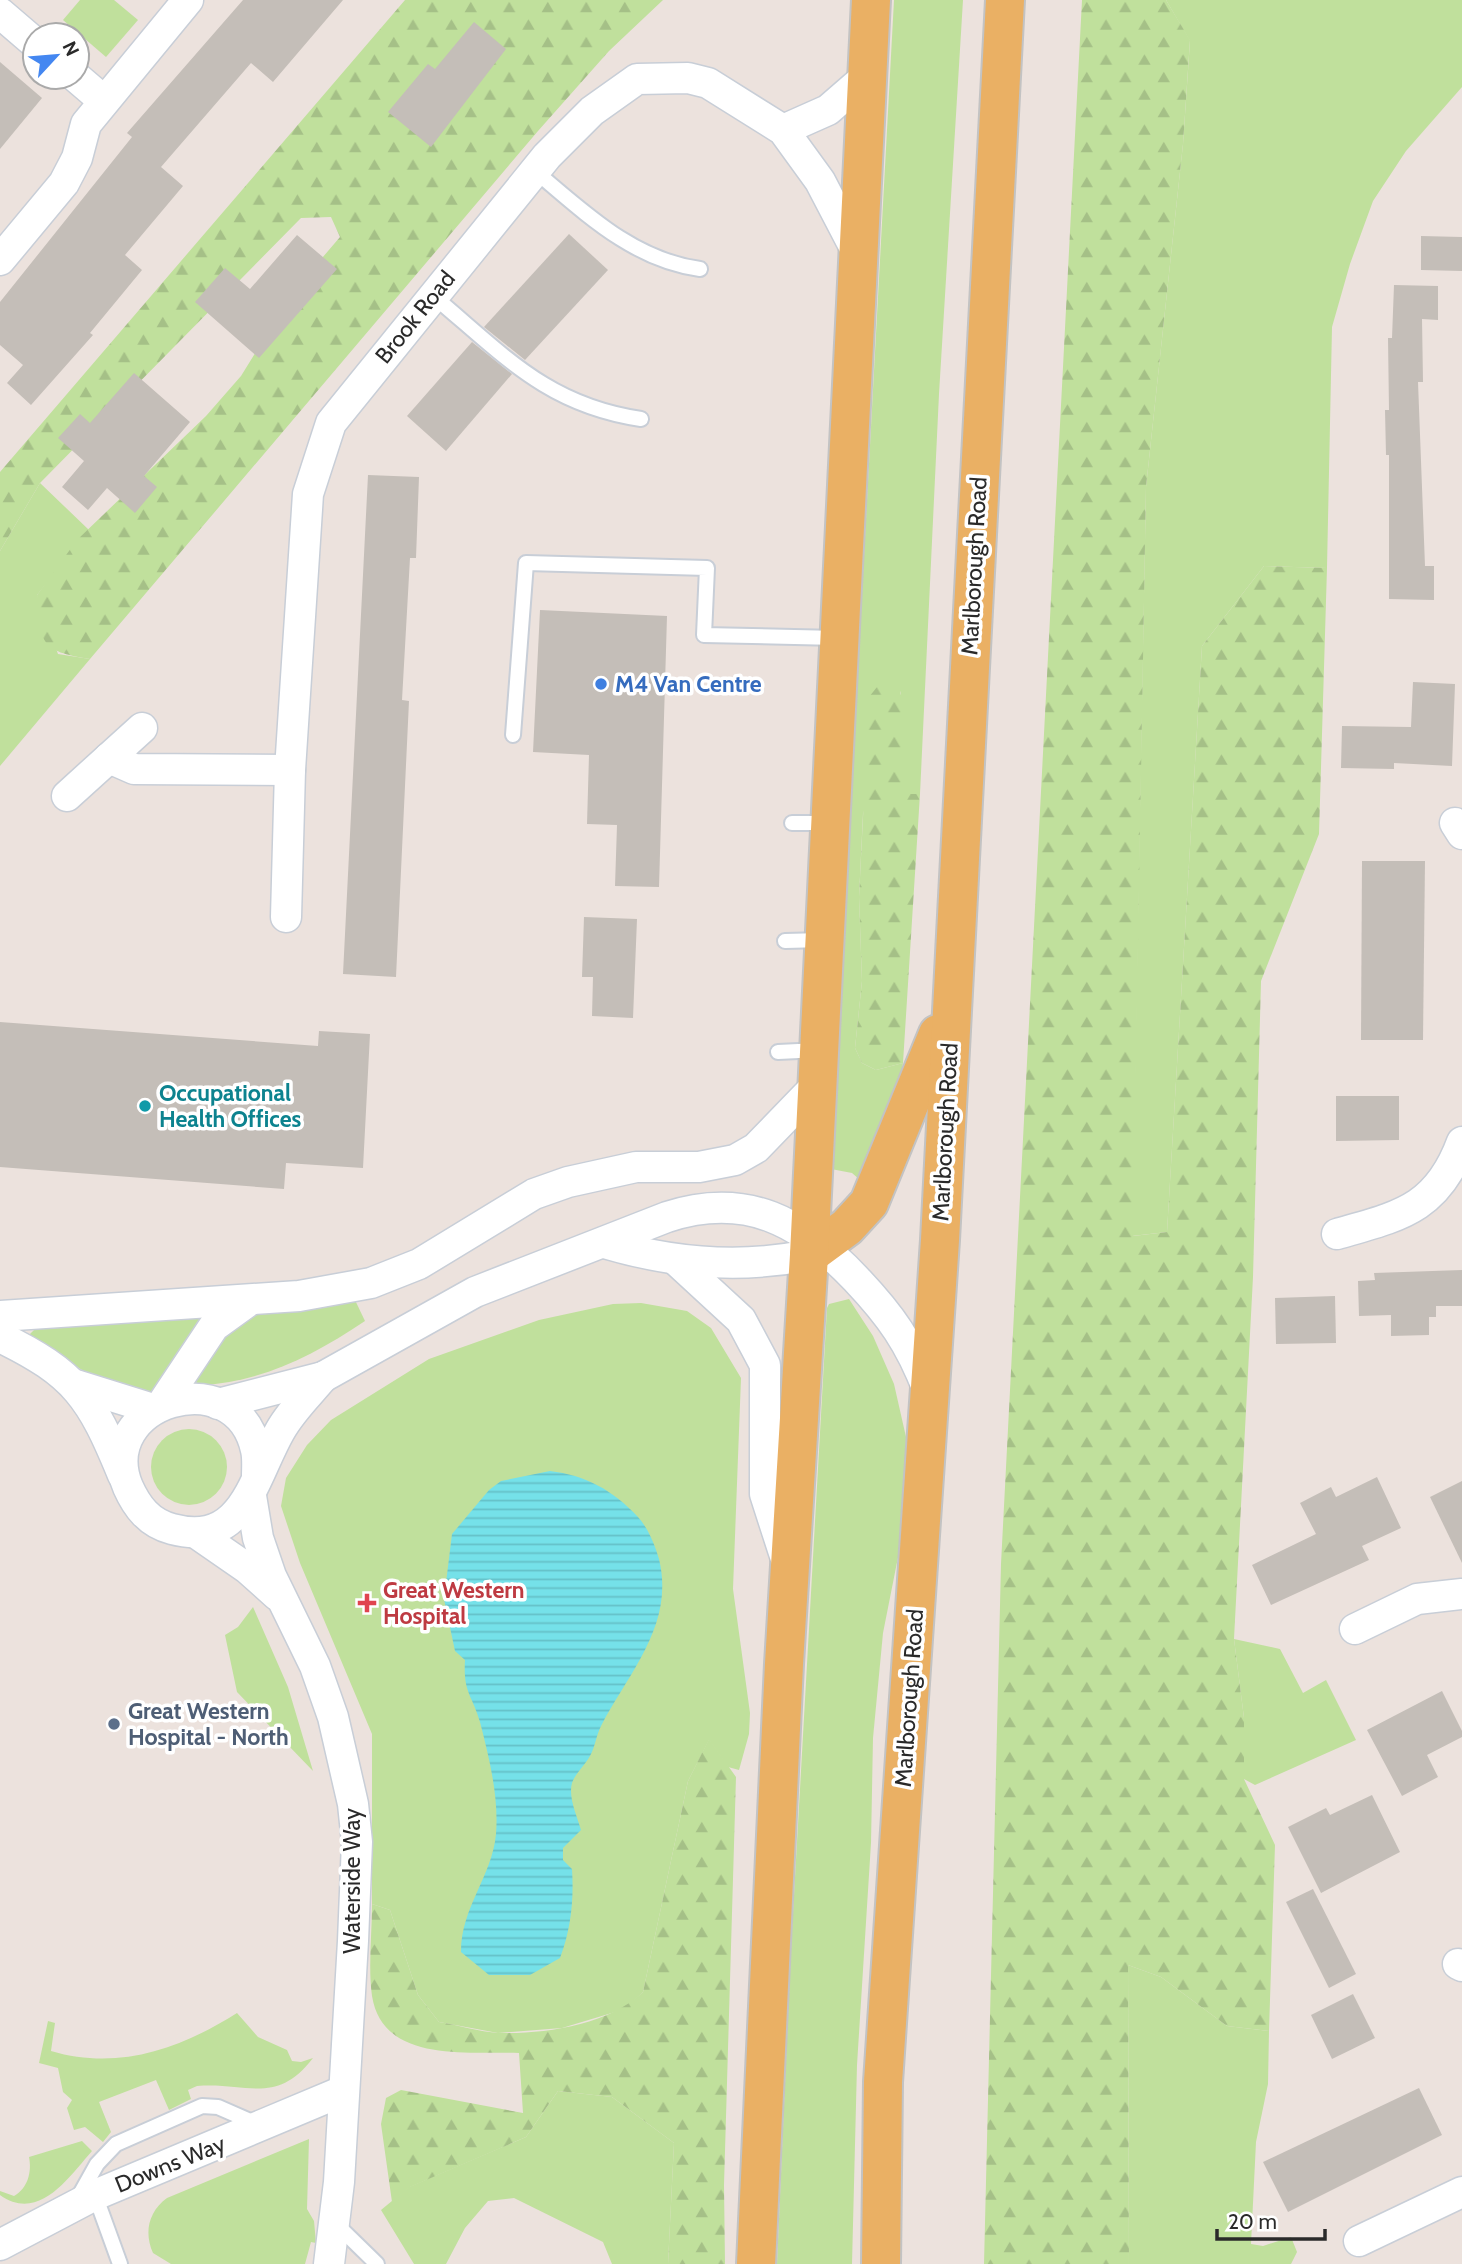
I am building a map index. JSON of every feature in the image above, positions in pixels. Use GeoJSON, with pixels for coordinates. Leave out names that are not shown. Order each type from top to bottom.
{"type":"FeatureCollection","features":[{"type":"Feature","properties":{"kind":"main road"},"geometry":{"type":"LineString","coordinates":[[756,2264],[789,1570],[814,1246],[824,940],[811,823],[838,638],[871,0]]}},
{"type":"Feature","properties":{"kind":"main road","name":"Marlborough Road"},"geometry":{"type":"LineString","coordinates":[[881,2264],[883,2082],[930,1396],[1004,0]]}},
{"type":"Feature","properties":{"kind":"main road"},"geometry":{"type":"LineString","coordinates":[[814,1246],[869,1203],[915,1097],[951,999]]}},
{"type":"Feature","properties":{"kind":"street"},"geometry":{"type":"LineString","coordinates":[[0,260],[64,183],[77,158],[86,124],[182,2]]}},
{"type":"Feature","properties":{"kind":"street"},"geometry":{"type":"LineString","coordinates":[[0,13],[21,31]]}},
{"type":"Feature","properties":{"kind":"street"},"geometry":{"type":"LineString","coordinates":[[783,130],[828,110],[866,77]]}},
{"type":"Feature","properties":{"kind":"street","name":"Brook Road"},"geometry":{"type":"LineString","coordinates":[[286,916],[290,770],[308,494],[331,423],[534,172],[592,111],[637,79],[688,78],[708,83],[783,130],[820,181],[857,253]]}},
{"type":"Feature","properties":{"kind":"street"},"geometry":{"type":"LineString","coordinates":[[91,90],[104,101]]}},
{"type":"Feature","properties":{"kind":"street"},"geometry":{"type":"LineString","coordinates":[[67,796],[142,728]]}},
{"type":"Feature","properties":{"kind":"street"},"geometry":{"type":"LineString","coordinates":[[109,758],[134,769],[290,770]]}},
{"type":"Feature","properties":{"kind":"street"},"geometry":{"type":"LineString","coordinates":[[0,1316],[250,1300],[330,1292],[386,1278],[419,1264],[534,1195],[591,1175],[636,1167],[699,1167],[735,1160],[756,1148],[818,1068]]}},
{"type":"Feature","properties":{"kind":"street"},"geometry":{"type":"LineString","coordinates":[[1337,1234],[1397,1218],[1421,1203],[1438,1186],[1454,1163],[1462,1142]]}},
{"type":"Feature","properties":{"kind":"street"},"geometry":{"type":"LineString","coordinates":[[76,1385],[158,1406],[187,1398],[218,1404],[323,1377],[475,1292],[540,1264],[604,1243],[680,1213],[722,1207],[776,1217],[814,1246],[897,1325],[930,1396]]}},
{"type":"Feature","properties":{"kind":"street"},"geometry":{"type":"LineString","coordinates":[[604,1243],[677,1261],[775,1262],[814,1246]]}},
{"type":"Feature","properties":{"kind":"street"},"geometry":{"type":"LineString","coordinates":[[677,1261],[741,1320],[765,1365],[765,1494],[789,1570]]}},
{"type":"Feature","properties":{"kind":"street"},"geometry":{"type":"LineString","coordinates":[[125,1480],[124,1457],[135,1428],[158,1406],[215,1326],[250,1300]]}},
{"type":"Feature","properties":{"kind":"street"},"geometry":{"type":"LineString","coordinates":[[0,1337],[39,1356],[76,1385],[98,1420],[125,1480],[144,1514],[163,1527],[196,1532],[232,1518],[254,1486],[282,1427],[323,1377]]}},
{"type":"Feature","properties":{"kind":"street"},"geometry":{"type":"LineString","coordinates":[[218,1404],[247,1429],[256,1450],[254,1486]]}},
{"type":"Feature","properties":{"kind":"street","name":"Waterside Way"},"geometry":{"type":"LineString","coordinates":[[254,1486],[258,1538],[282,1600],[315,1666],[333,1717],[353,1804],[356,1876],[335,2224],[329,2264]]}},
{"type":"Feature","properties":{"kind":"street","name":"Waterside Way"},"geometry":{"type":"LineString","coordinates":[[196,1532],[248,1569],[282,1600]]}},
{"type":"Feature","properties":{"kind":"street"},"geometry":{"type":"LineString","coordinates":[[1356,1629],[1417,1599],[1462,1594]]}},
{"type":"Feature","properties":{"kind":"street","name":"Downs Way"},"geometry":{"type":"LineString","coordinates":[[2,2241],[85,2200],[343,2091]]}},
{"type":"Feature","properties":{"kind":"street"},"geometry":{"type":"LineString","coordinates":[[1359,2241],[1462,2192]]}},
{"type":"Feature","properties":{"kind":"lane"},"geometry":{"type":"LineString","coordinates":[[534,172],[606,230],[642,252],[675,266],[700,269]]}},
{"type":"Feature","properties":{"kind":"lane"},"geometry":{"type":"LineString","coordinates":[[432,295],[538,383],[583,406],[607,414],[641,419]]}},
{"type":"Feature","properties":{"kind":"lane"},"geometry":{"type":"LineString","coordinates":[[513,735],[526,563],[707,568],[704,635],[838,638]]}},
{"type":"Feature","properties":{"kind":"lane"},"geometry":{"type":"LineString","coordinates":[[785,941],[824,940]]}},
{"type":"Feature","properties":{"kind":"lane"},"geometry":{"type":"LineString","coordinates":[[778,1052],[818,1068]]}},
{"type":"Feature","properties":{"kind":"lane"},"geometry":{"type":"LineString","coordinates":[[120,2264],[85,2200],[97,2164],[116,2144],[140,2131],[202,2106],[218,2108],[262,2126]]}},
{"type":"Feature","properties":{"kind":"lane"},"geometry":{"type":"LineString","coordinates":[[335,2224],[377,2264]]}},
{"type":"Feature","properties":{"kind":"green space"},"geometry":{"type":"Polygon","coordinates":[[[80,0],[114,0],[138,20],[106,57],[91,44],[91,21],[63,20],[80,0]]]}},
{"type":"Feature","properties":{"kind":"green space"},"geometry":{"type":"Polygon","coordinates":[[[405,0],[663,0],[609,51],[538,131],[90,659],[52,648],[42,634],[37,595],[77,540],[206,416],[241,376],[293,292],[340,237],[331,217],[301,218],[40,483],[0,551],[0,472],[405,0]]]}},
{"type":"Feature","properties":{"kind":"green space"},"geometry":{"type":"Polygon","coordinates":[[[894,0],[963,0],[939,394],[920,794],[901,795],[901,691],[863,814],[859,897],[862,981],[855,1048],[862,1063],[876,1070],[903,1063],[899,1090],[859,1179],[852,1173],[831,1169],[894,0]]]}},
{"type":"Feature","properties":{"kind":"green space"},"geometry":{"type":"Polygon","coordinates":[[[1082,0],[1166,0],[1190,40],[1183,144],[1146,487],[1133,1236],[1167,1232],[1202,646],[1264,566],[1327,568],[1319,834],[1261,981],[1253,1277],[1234,1639],[1244,1718],[1244,1779],[1275,1845],[1269,2031],[1227,2026],[1161,1977],[1128,1965],[1129,2264],[984,2264],[1001,1564],[1082,0]]]}},
{"type":"Feature","properties":{"kind":"green space"},"geometry":{"type":"Polygon","coordinates":[[[1166,0],[1462,0],[1462,87],[1406,151],[1373,201],[1350,264],[1332,327],[1327,568],[1264,566],[1202,646],[1167,1232],[1132,1236],[1146,487],[1183,144],[1190,41],[1166,0]]]}},
{"type":"Feature","properties":{"kind":"green space"},"geometry":{"type":"Polygon","coordinates":[[[40,483],[89,530],[37,595],[58,654],[90,659],[0,766],[0,551],[40,483]]]}},
{"type":"Feature","properties":{"kind":"green space"},"geometry":{"type":"Polygon","coordinates":[[[893,680],[899,689],[904,717],[901,794],[920,794],[903,1063],[876,1070],[862,1063],[855,1048],[862,981],[859,897],[869,697],[881,682],[893,680]]]}},
{"type":"Feature","properties":{"kind":"green space"},"geometry":{"type":"Polygon","coordinates":[[[354,1298],[365,1321],[327,1345],[287,1365],[246,1379],[201,1385],[195,1382],[222,1335],[252,1312],[354,1298]]]}},
{"type":"Feature","properties":{"kind":"green space"},"geometry":{"type":"Polygon","coordinates":[[[849,1299],[873,1336],[894,1384],[906,1437],[902,1537],[883,1633],[873,1738],[871,1843],[857,2065],[852,2264],[777,2264],[791,1949],[827,1308],[829,1304],[849,1299]]]}},
{"type":"Feature","properties":{"kind":"green space"},"geometry":{"type":"Polygon","coordinates":[[[641,1303],[687,1311],[711,1328],[741,1378],[733,1589],[750,1713],[749,1734],[739,1770],[728,1767],[709,1740],[688,1781],[643,1992],[625,2009],[562,2028],[498,2033],[439,2022],[418,1995],[390,1910],[372,1904],[372,1734],[300,1563],[281,1506],[286,1478],[307,1445],[331,1420],[429,1359],[539,1320],[613,1304],[641,1303]]]}},
{"type":"Feature","properties":{"kind":"green space"},"geometry":{"type":"Polygon","coordinates":[[[201,1317],[202,1321],[153,1392],[88,1374],[29,1335],[36,1328],[201,1317]]]}},
{"type":"Feature","properties":{"kind":"green space"},"geometry":{"type":"Polygon","coordinates":[[[182,1429],[196,1429],[210,1435],[221,1446],[227,1467],[224,1482],[216,1494],[196,1505],[182,1505],[168,1499],[157,1488],[151,1474],[151,1460],[157,1446],[168,1435],[182,1429]]]}},
{"type":"Feature","properties":{"kind":"green space"},"geometry":{"type":"Polygon","coordinates":[[[253,1607],[288,1687],[313,1771],[237,1692],[225,1635],[238,1627],[253,1607]]]}},
{"type":"Feature","properties":{"kind":"green space"},"geometry":{"type":"Polygon","coordinates":[[[1234,1639],[1280,1649],[1303,1693],[1326,1680],[1356,1740],[1255,1785],[1244,1779],[1244,1718],[1234,1639]]]}},
{"type":"Feature","properties":{"kind":"green space"},"geometry":{"type":"Polygon","coordinates":[[[709,1739],[736,1777],[724,2185],[725,2264],[668,2264],[674,2143],[612,2097],[558,2091],[526,2137],[410,2187],[392,2202],[381,2124],[386,2098],[401,2090],[523,2113],[519,2053],[431,2049],[410,2043],[393,2033],[379,2018],[372,1996],[372,1904],[390,1910],[418,1995],[439,2022],[491,2032],[536,2032],[576,2025],[612,2012],[643,1992],[688,1781],[709,1739]]]}},
{"type":"Feature","properties":{"kind":"green space"},"geometry":{"type":"Polygon","coordinates":[[[1128,1965],[1161,1977],[1227,2026],[1269,2031],[1268,2084],[1256,2142],[1251,2244],[1263,2246],[1291,2237],[1297,2252],[1291,2264],[1129,2264],[1128,1965]]]}},
{"type":"Feature","properties":{"kind":"green space"},"geometry":{"type":"Polygon","coordinates":[[[237,2013],[258,2037],[287,2050],[292,2061],[301,2062],[313,2058],[299,2073],[273,2087],[197,2086],[188,2090],[191,2099],[169,2110],[156,2080],[99,2102],[111,2132],[103,2142],[85,2127],[74,2130],[67,2108],[72,2100],[63,2092],[58,2068],[39,2063],[48,2021],[55,2023],[51,2051],[100,2059],[148,2053],[171,2046],[237,2013]]]}},
{"type":"Feature","properties":{"kind":"green space"},"geometry":{"type":"Polygon","coordinates":[[[558,2091],[612,2097],[674,2143],[668,2264],[612,2264],[603,2242],[514,2198],[488,2201],[465,2228],[446,2264],[414,2264],[381,2210],[409,2187],[526,2137],[558,2091]]]}},
{"type":"Feature","properties":{"kind":"green space"},"geometry":{"type":"Polygon","coordinates":[[[309,2139],[307,2209],[314,2221],[316,2243],[311,2242],[305,2264],[171,2264],[153,2253],[148,2230],[152,2216],[167,2198],[309,2139]]]}},
{"type":"Feature","properties":{"kind":"green space"},"geometry":{"type":"Polygon","coordinates":[[[82,2141],[92,2151],[52,2193],[28,2204],[14,2202],[0,2195],[0,2191],[14,2196],[23,2189],[29,2174],[29,2157],[82,2141]]]}},
{"type":"Feature","properties":{"kind":"water"},"geometry":{"type":"Polygon","coordinates":[[[550,1471],[575,1476],[598,1485],[619,1499],[638,1517],[651,1537],[659,1559],[661,1605],[655,1627],[636,1667],[601,1726],[590,1756],[572,1783],[572,1800],[581,1830],[563,1848],[563,1860],[572,1869],[573,1892],[569,1925],[560,1958],[530,1975],[489,1975],[461,1952],[466,1921],[493,1850],[497,1820],[495,1792],[480,1722],[467,1687],[465,1660],[455,1651],[444,1599],[452,1534],[489,1490],[501,1481],[550,1471]]]}},
{"type":"Feature","properties":{"kind":"building"},"geometry":{"type":"Polygon","coordinates":[[[243,0],[343,0],[273,82],[251,63],[161,167],[183,186],[125,255],[142,270],[90,333],[93,335],[31,405],[7,383],[23,365],[0,345],[0,302],[132,137],[127,133],[243,0]]]}},
{"type":"Feature","properties":{"kind":"building"},"geometry":{"type":"Polygon","coordinates":[[[474,22],[506,49],[431,147],[388,112],[428,64],[435,69],[474,22]]]}},
{"type":"Feature","properties":{"kind":"building"},"geometry":{"type":"Polygon","coordinates":[[[0,62],[21,80],[21,91],[34,91],[42,98],[0,149],[0,62]]]}},
{"type":"Feature","properties":{"kind":"building"},"geometry":{"type":"Polygon","coordinates":[[[569,234],[608,270],[525,360],[484,327],[569,234]]]}},
{"type":"Feature","properties":{"kind":"building"},"geometry":{"type":"Polygon","coordinates":[[[297,235],[337,269],[259,358],[195,302],[225,268],[250,289],[297,235]]]}},
{"type":"Feature","properties":{"kind":"building"},"geometry":{"type":"Polygon","coordinates":[[[1421,236],[1462,237],[1462,271],[1421,270],[1421,236]]]}},
{"type":"Feature","properties":{"kind":"building"},"geometry":{"type":"Polygon","coordinates":[[[1394,285],[1438,286],[1438,320],[1422,319],[1423,382],[1418,382],[1425,566],[1434,566],[1434,600],[1389,599],[1389,455],[1386,455],[1385,410],[1389,410],[1388,338],[1392,338],[1394,285]]]}},
{"type":"Feature","properties":{"kind":"building"},"geometry":{"type":"Polygon","coordinates":[[[472,342],[512,374],[446,451],[407,416],[472,342]]]}},
{"type":"Feature","properties":{"kind":"building"},"geometry":{"type":"Polygon","coordinates":[[[134,373],[190,422],[144,476],[157,487],[135,513],[107,488],[88,510],[62,487],[84,461],[58,438],[80,414],[90,423],[134,373]]]}},
{"type":"Feature","properties":{"kind":"building"},"geometry":{"type":"Polygon","coordinates":[[[368,475],[419,477],[416,558],[410,558],[402,700],[409,701],[396,977],[343,974],[368,475]]]}},
{"type":"Feature","properties":{"kind":"building","name":"M4 Van Centre"},"geometry":{"type":"Polygon","coordinates":[[[540,610],[667,616],[659,887],[615,886],[617,825],[587,824],[589,755],[533,752],[540,610]]]}},
{"type":"Feature","properties":{"kind":"building"},"geometry":{"type":"Polygon","coordinates":[[[1413,682],[1455,684],[1452,766],[1394,763],[1394,769],[1341,768],[1342,726],[1411,727],[1413,682]]]}},
{"type":"Feature","properties":{"kind":"building"},"geometry":{"type":"Polygon","coordinates":[[[1362,861],[1425,861],[1423,1040],[1361,1040],[1362,861]]]}},
{"type":"Feature","properties":{"kind":"building"},"geometry":{"type":"Polygon","coordinates":[[[584,917],[637,919],[633,1018],[592,1016],[593,977],[582,977],[584,917]]]}},
{"type":"Feature","properties":{"kind":"building","name":"Occupational Health Offices"},"geometry":{"type":"Polygon","coordinates":[[[0,1022],[318,1046],[319,1031],[370,1034],[363,1168],[286,1163],[284,1189],[0,1167],[0,1022]]]}},
{"type":"Feature","properties":{"kind":"building"},"geometry":{"type":"Polygon","coordinates":[[[1336,1096],[1399,1096],[1399,1140],[1336,1141],[1336,1096]]]}},
{"type":"Feature","properties":{"kind":"building"},"geometry":{"type":"Polygon","coordinates":[[[1462,1270],[1462,1306],[1436,1306],[1436,1317],[1429,1317],[1429,1335],[1391,1336],[1391,1315],[1359,1316],[1358,1281],[1375,1280],[1374,1273],[1462,1270]]]}},
{"type":"Feature","properties":{"kind":"building"},"geometry":{"type":"Polygon","coordinates":[[[1335,1296],[1336,1343],[1276,1344],[1275,1298],[1335,1296]]]}},
{"type":"Feature","properties":{"kind":"building"},"geometry":{"type":"Polygon","coordinates":[[[1377,1477],[1401,1528],[1362,1546],[1369,1560],[1271,1605],[1252,1565],[1316,1534],[1300,1503],[1331,1487],[1336,1497],[1377,1477]]]}},
{"type":"Feature","properties":{"kind":"building"},"geometry":{"type":"Polygon","coordinates":[[[1462,1481],[1462,1563],[1430,1497],[1462,1481]]]}},
{"type":"Feature","properties":{"kind":"building"},"geometry":{"type":"Polygon","coordinates":[[[1442,1691],[1462,1731],[1462,1737],[1427,1755],[1438,1777],[1402,1796],[1367,1730],[1442,1691]]]}},
{"type":"Feature","properties":{"kind":"building"},"geometry":{"type":"Polygon","coordinates":[[[1372,1795],[1400,1852],[1321,1893],[1288,1827],[1326,1808],[1330,1815],[1372,1795]]]}},
{"type":"Feature","properties":{"kind":"building"},"geometry":{"type":"Polygon","coordinates":[[[1313,1889],[1356,1974],[1329,1988],[1286,1902],[1313,1889]]]}},
{"type":"Feature","properties":{"kind":"building"},"geometry":{"type":"Polygon","coordinates":[[[1353,1994],[1375,2038],[1332,2059],[1311,2015],[1353,1994]]]}},
{"type":"Feature","properties":{"kind":"building"},"geometry":{"type":"Polygon","coordinates":[[[1419,2088],[1442,2135],[1288,2212],[1263,2162],[1419,2088]]]}},
{"type":"Feature","properties":{"kind":"place","name":"M4 Van Centre"},"geometry":{"type":"Point","coordinates":[601,684]}},
{"type":"Feature","properties":{"kind":"place","name":"Occupational Health Offices"},"geometry":{"type":"Point","coordinates":[145,1106]}},
{"type":"Feature","properties":{"kind":"place","name":"Great Western Hospital"},"geometry":{"type":"Point","coordinates":[367,1603]}},
{"type":"Feature","properties":{"kind":"place","name":"Great Western Hospital - North"},"geometry":{"type":"Point","coordinates":[114,1724]}}]}
